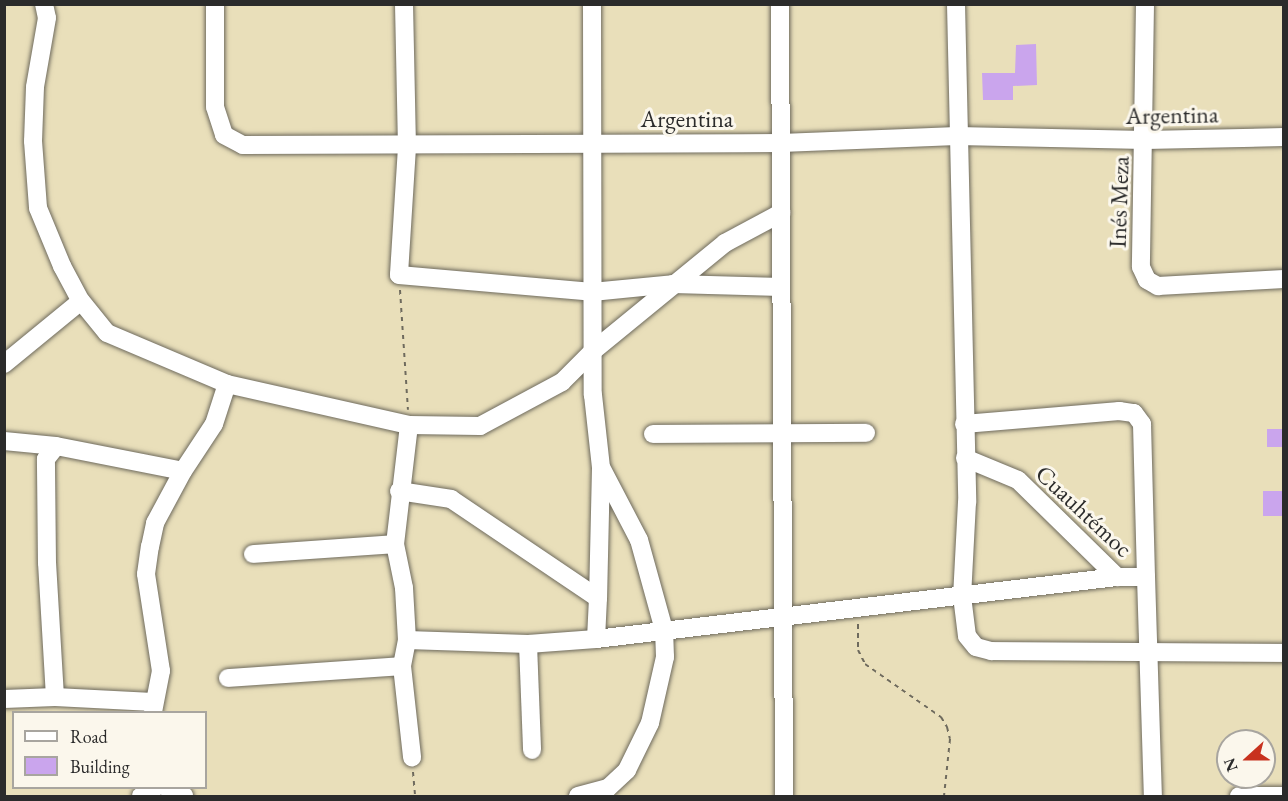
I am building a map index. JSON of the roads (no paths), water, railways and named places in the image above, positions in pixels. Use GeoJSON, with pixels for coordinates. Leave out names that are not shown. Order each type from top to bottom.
{"type":"FeatureCollection","features":[{"type":"Feature","properties":{"kind":"street"},"geometry":{"type":"LineString","coordinates":[[44,4],[48,18],[35,87],[33,141],[39,208],[81,301],[107,333],[227,384],[409,425],[480,426],[562,382],[593,351],[725,243],[781,213]]}},
{"type":"Feature","properties":{"kind":"street"},"geometry":{"type":"LineString","coordinates":[[214,5],[224,4]]}},
{"type":"Feature","properties":{"kind":"street"},"geometry":{"type":"LineString","coordinates":[[404,4],[407,147],[399,275],[592,292],[673,284],[781,286]]}},
{"type":"Feature","properties":{"kind":"street"},"geometry":{"type":"LineString","coordinates":[[592,4],[593,394],[601,468],[596,639]]}},
{"type":"Feature","properties":{"kind":"street"},"geometry":{"type":"LineString","coordinates":[[780,4],[784,796]]}},
{"type":"Feature","properties":{"kind":"street"},"geometry":{"type":"LineString","coordinates":[[956,4],[957,136],[967,502],[962,596],[967,636],[976,647],[991,651],[1284,653]]}},
{"type":"Feature","properties":{"kind":"street","name":"Inés Meza"},"geometry":{"type":"LineString","coordinates":[[1145,4],[1145,140],[1141,267],[1147,280],[1158,286],[1284,279]]}},
{"type":"Feature","properties":{"kind":"street","name":"Argentina"},"geometry":{"type":"LineString","coordinates":[[214,5],[214,107],[224,135],[243,145],[407,147],[781,143],[957,136],[1145,140],[1284,137]]}},
{"type":"Feature","properties":{"kind":"street"},"geometry":{"type":"LineString","coordinates":[[4,364],[81,301]]}},
{"type":"Feature","properties":{"kind":"street"},"geometry":{"type":"LineString","coordinates":[[4,699],[55,697],[153,707],[161,671],[146,574],[155,523],[183,471],[214,424],[227,384]]}},
{"type":"Feature","properties":{"kind":"street"},"geometry":{"type":"LineString","coordinates":[[964,424],[1119,411],[1134,413],[1142,424],[1146,577]]}},
{"type":"Feature","properties":{"kind":"street"},"geometry":{"type":"LineString","coordinates":[[409,425],[399,491],[395,543],[404,588],[407,640],[402,666],[412,757]]}},
{"type":"Feature","properties":{"kind":"street"},"geometry":{"type":"LineString","coordinates":[[653,434],[866,433]]}},
{"type":"Feature","properties":{"kind":"street"},"geometry":{"type":"LineString","coordinates":[[4,441],[56,446],[183,471]]}},
{"type":"Feature","properties":{"kind":"street"},"geometry":{"type":"LineString","coordinates":[[55,697],[47,563],[46,459],[56,446]]}},
{"type":"Feature","properties":{"kind":"street","name":"Cuauhtémoc"},"geometry":{"type":"LineString","coordinates":[[965,458],[1018,480],[1118,577],[1146,577],[1153,796]]}},
{"type":"Feature","properties":{"kind":"street"},"geometry":{"type":"LineString","coordinates":[[578,796],[608,788],[627,770],[650,723],[660,688],[664,630],[639,540],[601,468]]}},
{"type":"Feature","properties":{"kind":"street"},"geometry":{"type":"LineString","coordinates":[[399,491],[451,500],[598,598]]}},
{"type":"Feature","properties":{"kind":"street"},"geometry":{"type":"LineString","coordinates":[[254,554],[395,543]]}},
{"type":"Feature","properties":{"kind":"street"},"geometry":{"type":"LineString","coordinates":[[407,640],[528,644],[596,639],[1118,577]]}},
{"type":"Feature","properties":{"kind":"street"},"geometry":{"type":"LineString","coordinates":[[528,644],[532,750]]}},
{"type":"Feature","properties":{"kind":"street"},"geometry":{"type":"LineString","coordinates":[[228,678],[402,666]]}},
{"type":"Feature","properties":{"kind":"street"},"geometry":{"type":"LineString","coordinates":[[169,789],[184,796]]}},
{"type":"Feature","properties":{"kind":"street"},"geometry":{"type":"LineString","coordinates":[[1239,796],[1284,796]]}}]}
